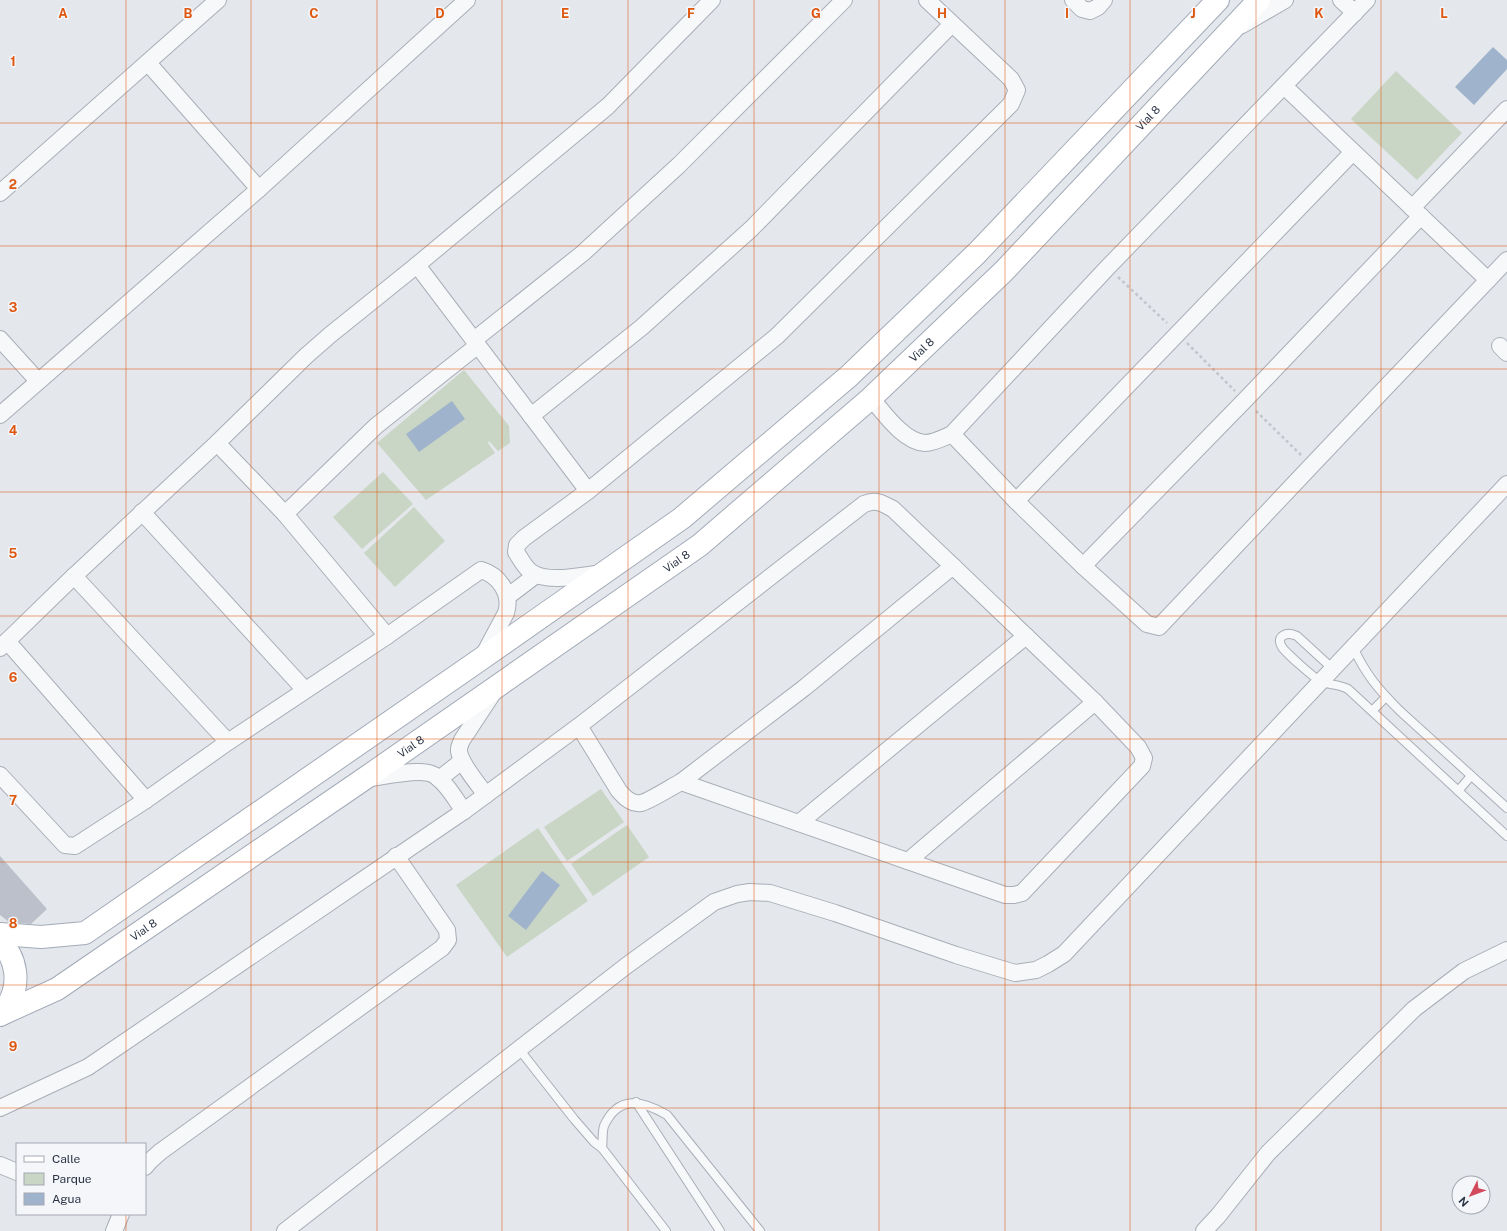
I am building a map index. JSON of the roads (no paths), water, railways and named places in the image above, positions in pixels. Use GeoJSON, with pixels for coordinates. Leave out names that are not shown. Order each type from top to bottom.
{"type":"FeatureCollection","features":[{"type":"Feature","properties":{"kind":"main road"},"geometry":{"type":"LineString","coordinates":[[0,934],[41,937],[85,933],[682,518],[849,376],[977,253],[1218,0]]}},
{"type":"Feature","properties":{"kind":"main road","name":"Vial 8"},"geometry":{"type":"LineString","coordinates":[[2,1014],[57,989],[498,687],[700,545],[871,398],[1004,271],[1259,0]]}},
{"type":"Feature","properties":{"kind":"main road"},"geometry":{"type":"LineString","coordinates":[[0,942],[7,949],[16,970],[14,993],[2,1014]]}},
{"type":"Feature","properties":{"kind":"street"},"geometry":{"type":"LineString","coordinates":[[0,193],[218,0]]}},
{"type":"Feature","properties":{"kind":"street"},"geometry":{"type":"LineString","coordinates":[[0,415],[259,189],[467,0]]}},
{"type":"Feature","properties":{"kind":"street"},"geometry":{"type":"LineString","coordinates":[[146,800],[4,644],[142,512],[217,444],[306,356],[608,106],[712,0]]}},
{"type":"Feature","properties":{"kind":"street"},"geometry":{"type":"LineString","coordinates":[[285,514],[376,426],[583,253],[679,165],[844,0]]}},
{"type":"Feature","properties":{"kind":"street"},"geometry":{"type":"LineString","coordinates":[[604,572],[558,578],[536,575],[529,571],[516,552],[517,545],[524,538],[588,491],[777,336],[1011,104],[1017,90],[1011,79],[927,0]]}},
{"type":"Feature","properties":{"kind":"street"},"geometry":{"type":"LineString","coordinates":[[1073,0],[1082,9],[1090,11],[1104,0]]}},
{"type":"Feature","properties":{"kind":"street"},"geometry":{"type":"LineString","coordinates":[[1227,33],[1285,0]]}},
{"type":"Feature","properties":{"kind":"street"},"geometry":{"type":"LineString","coordinates":[[1341,0],[1355,13]]}},
{"type":"Feature","properties":{"kind":"street"},"geometry":{"type":"LineString","coordinates":[[871,398],[903,433],[914,440],[926,443],[952,434],[1108,267],[1367,0]]}},
{"type":"Feature","properties":{"kind":"street"},"geometry":{"type":"LineString","coordinates":[[532,416],[642,327],[751,229],[952,24]]}},
{"type":"Feature","properties":{"kind":"street"},"geometry":{"type":"LineString","coordinates":[[148,63],[259,189]]}},
{"type":"Feature","properties":{"kind":"street"},"geometry":{"type":"LineString","coordinates":[[1284,86],[1488,280]]}},
{"type":"Feature","properties":{"kind":"street"},"geometry":{"type":"LineString","coordinates":[[1083,566],[1245,400],[1417,212],[1507,109]]}},
{"type":"Feature","properties":{"kind":"street"},"geometry":{"type":"LineString","coordinates":[[1016,501],[1353,152]]}},
{"type":"Feature","properties":{"kind":"street"},"geometry":{"type":"LineString","coordinates":[[952,434],[1016,501],[1083,566],[1146,624],[1159,628],[1507,260]]}},
{"type":"Feature","properties":{"kind":"street"},"geometry":{"type":"LineString","coordinates":[[417,265],[588,491]]}},
{"type":"Feature","properties":{"kind":"street"},"geometry":{"type":"LineString","coordinates":[[0,339],[38,381]]}},
{"type":"Feature","properties":{"kind":"street"},"geometry":{"type":"LineString","coordinates":[[217,444],[285,514],[387,636]]}},
{"type":"Feature","properties":{"kind":"street"},"geometry":{"type":"LineString","coordinates":[[285,1231],[626,966],[714,902],[736,894],[750,892],[770,893],[835,912],[956,955],[1015,973],[1036,970],[1048,964],[1064,954],[1507,484]]}},
{"type":"Feature","properties":{"kind":"street"},"geometry":{"type":"LineString","coordinates":[[0,1108],[88,1067],[464,811],[579,726],[864,504],[873,500],[893,508],[1094,702],[1138,747],[1144,758],[1142,766],[1022,893],[1014,895],[1005,895],[681,782]]}},
{"type":"Feature","properties":{"kind":"street"},"geometry":{"type":"LineString","coordinates":[[142,512],[305,690]]}},
{"type":"Feature","properties":{"kind":"street"},"geometry":{"type":"LineString","coordinates":[[579,726],[624,798],[632,802],[641,803],[681,782],[804,688],[953,566]]}},
{"type":"Feature","properties":{"kind":"street"},"geometry":{"type":"LineString","coordinates":[[0,775],[65,845],[70,847],[75,846],[146,800],[228,742],[387,636],[481,570],[489,572],[496,578],[505,590],[509,606],[481,659]]}},
{"type":"Feature","properties":{"kind":"street"},"geometry":{"type":"LineString","coordinates":[[507,597],[536,575]]}},
{"type":"Feature","properties":{"kind":"street"},"geometry":{"type":"LineString","coordinates":[[74,576],[228,742]]}},
{"type":"Feature","properties":{"kind":"street"},"geometry":{"type":"LineString","coordinates":[[799,823],[1026,636]]}},
{"type":"Feature","properties":{"kind":"street"},"geometry":{"type":"LineString","coordinates":[[486,795],[462,761],[458,749],[462,740],[498,687]]}},
{"type":"Feature","properties":{"kind":"street"},"geometry":{"type":"LineString","coordinates":[[908,861],[1094,702]]}},
{"type":"Feature","properties":{"kind":"street"},"geometry":{"type":"LineString","coordinates":[[439,779],[462,761]]}},
{"type":"Feature","properties":{"kind":"street"},"geometry":{"type":"LineString","coordinates":[[364,779],[419,771],[428,772],[439,779],[464,811]]}},
{"type":"Feature","properties":{"kind":"street"},"geometry":{"type":"LineString","coordinates":[[146,1166],[160,1152],[442,948],[448,940],[447,930],[396,856]]}},
{"type":"Feature","properties":{"kind":"street"},"geometry":{"type":"LineString","coordinates":[[1204,1231],[1218,1216],[1268,1153],[1414,1009],[1464,971],[1507,950]]}},
{"type":"Feature","properties":{"kind":"street"},"geometry":{"type":"LineString","coordinates":[[0,1165],[16,1172]]}},
{"type":"Feature","properties":{"kind":"street"},"geometry":{"type":"LineString","coordinates":[[114,1231],[120,1215]]}},
{"type":"Feature","properties":{"kind":"lane"},"geometry":{"type":"LineString","coordinates":[[1333,669],[1297,636],[1290,633],[1286,634],[1282,638],[1280,642],[1282,647],[1301,666],[1321,682],[1341,685],[1348,690],[1507,836]]}},
{"type":"Feature","properties":{"kind":"lane"},"geometry":{"type":"LineString","coordinates":[[1354,647],[1362,667],[1386,697],[1507,808]]}},
{"type":"Feature","properties":{"kind":"lane"},"geometry":{"type":"LineString","coordinates":[[1372,711],[1386,697]]}},
{"type":"Feature","properties":{"kind":"lane"},"geometry":{"type":"LineString","coordinates":[[1458,791],[1471,776]]}},
{"type":"Feature","properties":{"kind":"lane"},"geometry":{"type":"LineString","coordinates":[[519,1049],[574,1119],[594,1142],[602,1148],[666,1231]]}},
{"type":"Feature","properties":{"kind":"lane"},"geometry":{"type":"LineString","coordinates":[[602,1148],[604,1127],[614,1112],[625,1103],[636,1102],[656,1109],[667,1115],[760,1231]]}},
{"type":"Feature","properties":{"kind":"lane"},"geometry":{"type":"LineString","coordinates":[[636,1102],[720,1231]]}},
{"type":"Feature","properties":{"kind":"water"},"geometry":{"type":"Polygon","coordinates":[[[1493,47],[1507,60],[1507,69],[1474,105],[1455,87],[1493,47]]]}},
{"type":"Feature","properties":{"kind":"water"},"geometry":{"type":"Polygon","coordinates":[[[452,401],[465,419],[419,452],[406,434],[452,401]]]}},
{"type":"Feature","properties":{"kind":"water"},"geometry":{"type":"Polygon","coordinates":[[[542,871],[560,885],[526,930],[508,916],[542,871]]]}}]}
